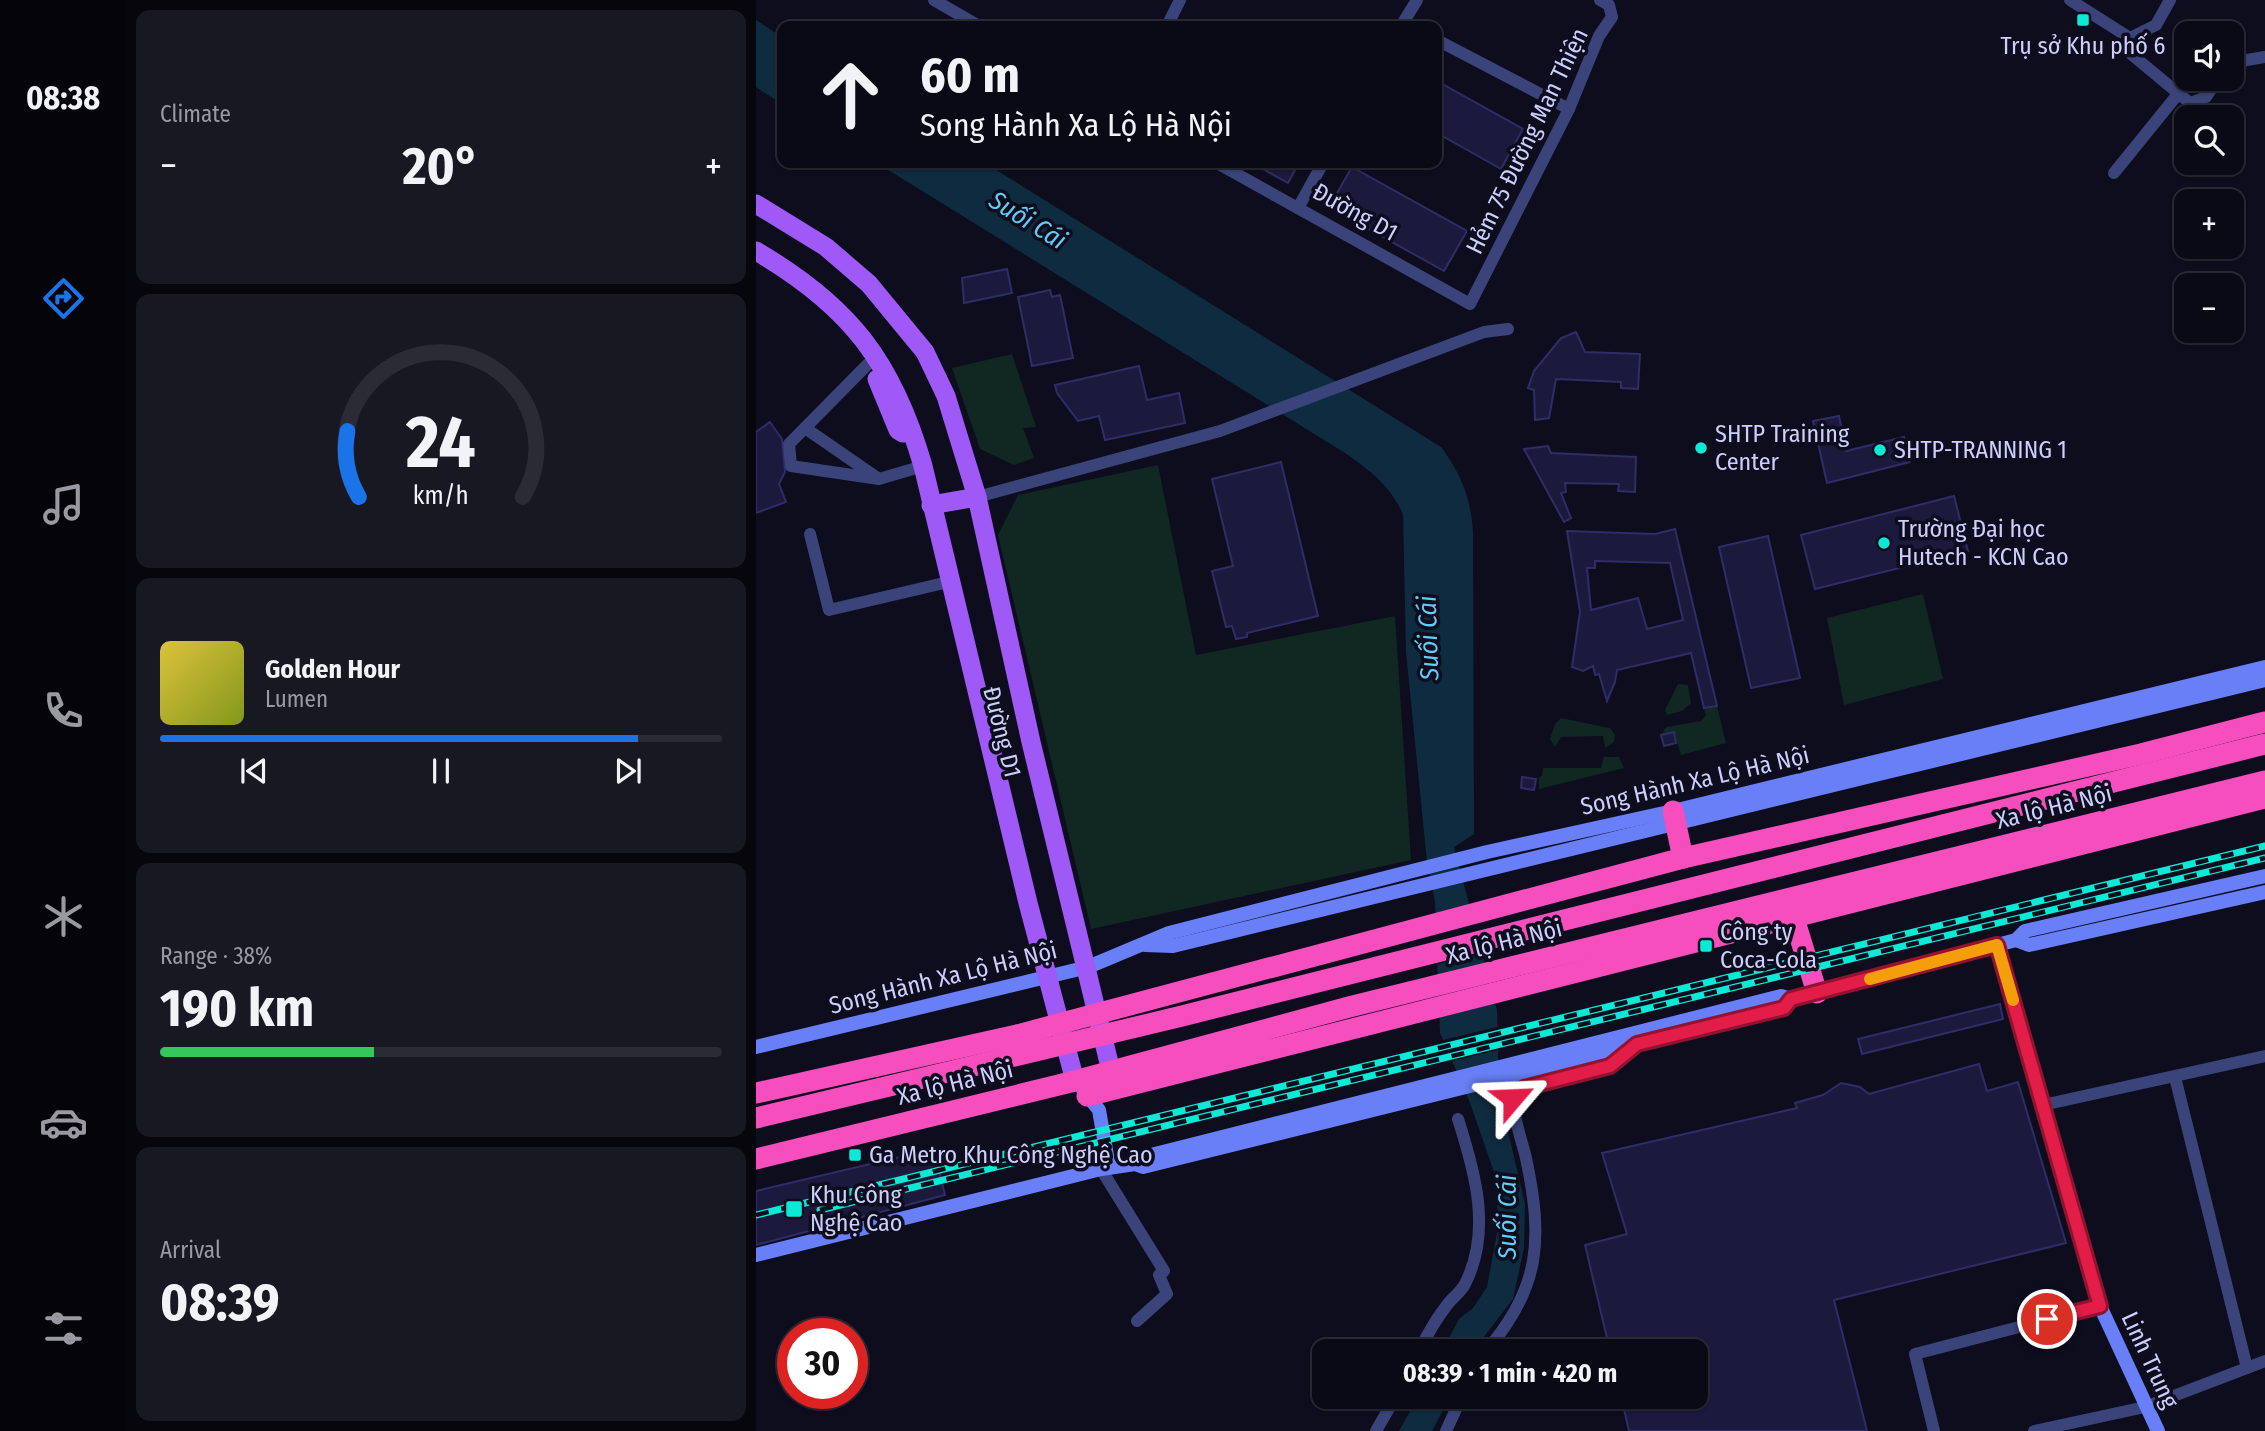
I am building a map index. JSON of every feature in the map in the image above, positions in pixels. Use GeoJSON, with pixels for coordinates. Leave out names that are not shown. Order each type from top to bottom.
{"type":"FeatureCollection","features":[{"type":"Feature","properties":{"kind":"highway","name":"Xa lộ Hà Nội"},"geometry":{"type":"LineString","coordinates":[[756,1118],[1063,1033],[1098,1013],[1682,858],[2141,754],[2265,722]]}},
{"type":"Feature","properties":{"kind":"highway","name":"Xa lộ Hà Nội"},"geometry":{"type":"LineString","coordinates":[[756,1093],[1063,1033],[1103,1034],[1182,1016],[2265,744]]}},
{"type":"Feature","properties":{"kind":"highway","name":"Xa lộ Hà Nội"},"geometry":{"type":"LineString","coordinates":[[756,1159],[1095,1090],[1351,1017],[1791,907],[2265,781]]}},
{"type":"Feature","properties":{"kind":"highway","name":"Xa lộ Hà Nội"},"geometry":{"type":"LineString","coordinates":[[1791,907],[2265,798]]}},
{"type":"Feature","properties":{"kind":"highway"},"geometry":{"type":"LineString","coordinates":[[1674,818],[1682,858]]}},
{"type":"Feature","properties":{"kind":"highway"},"geometry":{"type":"LineString","coordinates":[[1791,907],[1817,993]]}},
{"type":"Feature","properties":{"kind":"highway"},"geometry":{"type":"LineString","coordinates":[[1136,1003],[1182,1016]]}},
{"type":"Feature","properties":{"kind":"main road","name":"Đường D1"},"geometry":{"type":"LineString","coordinates":[[756,192],[826,236],[874,275],[906,313],[910,331]]}},
{"type":"Feature","properties":{"kind":"main road","name":"Đường D1"},"geometry":{"type":"LineString","coordinates":[[756,204],[826,247],[869,284],[910,331],[935,368],[946,396],[977,496],[1103,1034],[1095,1090],[1105,1168]]}},
{"type":"Feature","properties":{"kind":"main road","name":"Đường D1"},"geometry":{"type":"LineString","coordinates":[[756,251],[803,280],[853,326],[884,367],[901,399],[923,466],[945,576],[1063,1033],[1095,1090]]}},
{"type":"Feature","properties":{"kind":"main road","name":"Đường D1"},"geometry":{"type":"LineString","coordinates":[[756,265],[811,300],[837,325],[869,364],[898,430],[916,441]]}},
{"type":"Feature","properties":{"kind":"main road"},"geometry":{"type":"LineString","coordinates":[[931,505],[977,496]]}},
{"type":"Feature","properties":{"kind":"main road","name":"Song Hành Xa Lộ Hà Nội"},"geometry":{"type":"LineString","coordinates":[[1137,945],[1173,946],[1324,910],[2265,667]]}},
{"type":"Feature","properties":{"kind":"main road","name":"Song Hành Xa Lộ Hà Nội"},"geometry":{"type":"LineString","coordinates":[[756,1046],[1088,967],[1169,933],[1487,852],[1674,818],[2265,680]]}},
{"type":"Feature","properties":{"kind":"main road"},"geometry":{"type":"LineString","coordinates":[[756,1255],[1105,1168],[1135,1164],[1139,1158],[1540,1062],[1781,996],[1791,999],[1817,993],[2015,940],[2025,931],[2265,876]]}},
{"type":"Feature","properties":{"kind":"main road"},"geometry":{"type":"LineString","coordinates":[[2015,940],[2029,945],[2265,892]]}},
{"type":"Feature","properties":{"kind":"main road","name":"Linh Trung"},"geometry":{"type":"LineString","coordinates":[[1997,945],[2100,1306],[2158,1431]]}},
{"type":"Feature","properties":{"kind":"main road"},"geometry":{"type":"LineString","coordinates":[[1540,1062],[1637,1044],[1784,1008],[1791,999]]}},
{"type":"Feature","properties":{"kind":"street"},"geometry":{"type":"LineString","coordinates":[[934,0],[970,21]]}},
{"type":"Feature","properties":{"kind":"street"},"geometry":{"type":"LineString","coordinates":[[1170,21],[1180,0]]}},
{"type":"Feature","properties":{"kind":"street"},"geometry":{"type":"LineString","coordinates":[[1407,21],[1417,0]]}},
{"type":"Feature","properties":{"kind":"street","name":"Hẻm 75 Đường Man Thiện"},"geometry":{"type":"LineString","coordinates":[[1470,304],[1569,109],[1599,36],[1612,17],[1609,5],[1600,0]]}},
{"type":"Feature","properties":{"kind":"street"},"geometry":{"type":"LineString","coordinates":[[2070,0],[2130,38]]}},
{"type":"Feature","properties":{"kind":"street"},"geometry":{"type":"LineString","coordinates":[[2130,38],[2156,24],[2170,0]]}},
{"type":"Feature","properties":{"kind":"street"},"geometry":{"type":"LineString","coordinates":[[2130,38],[2131,54],[2190,103],[2206,97],[2210,91]]}},
{"type":"Feature","properties":{"kind":"street"},"geometry":{"type":"LineString","coordinates":[[1442,43],[1569,109]]}},
{"type":"Feature","properties":{"kind":"street"},"geometry":{"type":"LineString","coordinates":[[2244,60],[2265,57]]}},
{"type":"Feature","properties":{"kind":"street"},"geometry":{"type":"LineString","coordinates":[[2114,173],[2178,94]]}},
{"type":"Feature","properties":{"kind":"street","name":"Đường D1"},"geometry":{"type":"LineString","coordinates":[[1226,168],[1470,304]]}},
{"type":"Feature","properties":{"kind":"street"},"geometry":{"type":"LineString","coordinates":[[1298,208],[1320,168]]}},
{"type":"Feature","properties":{"kind":"street"},"geometry":{"type":"LineString","coordinates":[[977,496],[1220,431],[1484,332],[1508,329]]}},
{"type":"Feature","properties":{"kind":"street"},"geometry":{"type":"LineString","coordinates":[[869,364],[789,444],[791,466],[879,479],[923,466]]}},
{"type":"Feature","properties":{"kind":"street"},"geometry":{"type":"LineString","coordinates":[[806,428],[879,479]]}},
{"type":"Feature","properties":{"kind":"street"},"geometry":{"type":"LineString","coordinates":[[810,534],[829,610],[945,576]]}},
{"type":"Feature","properties":{"kind":"street"},"geometry":{"type":"LineString","coordinates":[[1495,1339],[1519,1308],[1535,1256],[1534,1209],[1514,1094],[1524,1088],[1610,1066],[1637,1044]]}},
{"type":"Feature","properties":{"kind":"street"},"geometry":{"type":"LineString","coordinates":[[2042,1105],[2265,1056]]}},
{"type":"Feature","properties":{"kind":"street"},"geometry":{"type":"LineString","coordinates":[[2175,1077],[2247,1367]]}},
{"type":"Feature","properties":{"kind":"street"},"geometry":{"type":"LineString","coordinates":[[1425,1339],[1434,1323],[1466,1282],[1479,1227],[1479,1199],[1475,1177],[1458,1119]]}},
{"type":"Feature","properties":{"kind":"street"},"geometry":{"type":"LineString","coordinates":[[1105,1168],[1164,1271],[1158,1275],[1167,1294],[1137,1321]]}},
{"type":"Feature","properties":{"kind":"street"},"geometry":{"type":"LineString","coordinates":[[1934,1431],[1915,1354],[2100,1306]]}},
{"type":"Feature","properties":{"kind":"street"},"geometry":{"type":"LineString","coordinates":[[2036,1431],[2145,1407],[2265,1361]]}},
{"type":"Feature","properties":{"kind":"street"},"geometry":{"type":"LineString","coordinates":[[1376,1431],[1389,1409]]}},
{"type":"Feature","properties":{"kind":"street"},"geometry":{"type":"LineString","coordinates":[[1446,1431],[1456,1409]]}},
{"type":"Feature","properties":{"kind":"green space"},"geometry":{"type":"Polygon","coordinates":[[[1012,354],[1036,427],[1023,428],[1034,458],[1014,465],[980,449],[952,368],[1012,354]]]}},
{"type":"Feature","properties":{"kind":"green space"},"geometry":{"type":"Polygon","coordinates":[[[1158,465],[1196,655],[1395,616],[1411,860],[1091,929],[998,535],[1018,495],[1158,465]]]}},
{"type":"Feature","properties":{"kind":"green space"},"geometry":{"type":"Polygon","coordinates":[[[1923,594],[1943,679],[1844,705],[1827,618],[1923,594]]]}},
{"type":"Feature","properties":{"kind":"green space"},"geometry":{"type":"Polygon","coordinates":[[[1678,684],[1688,685],[1691,703],[1682,711],[1667,715],[1665,710],[1678,684]]]}},
{"type":"Feature","properties":{"kind":"green space"},"geometry":{"type":"Polygon","coordinates":[[[1717,706],[1726,743],[1681,755],[1674,732],[1661,735],[1666,727],[1701,721],[1706,715],[1704,708],[1717,706]]]}},
{"type":"Feature","properties":{"kind":"green space"},"geometry":{"type":"Polygon","coordinates":[[[1561,718],[1610,728],[1615,735],[1614,742],[1605,748],[1603,736],[1561,737],[1555,747],[1550,739],[1555,724],[1561,718]]]}},
{"type":"Feature","properties":{"kind":"green space"},"geometry":{"type":"Polygon","coordinates":[[[1604,757],[1619,757],[1624,768],[1539,789],[1539,777],[1542,776],[1543,768],[1601,768],[1604,757]]]}},
{"type":"Feature","properties":{"kind":"water"},"geometry":{"type":"Polygon","coordinates":[[[756,20],[777,34],[777,101],[756,87],[756,20]]]}},
{"type":"Feature","properties":{"kind":"water","name":"Suối Cái"},"geometry":{"type":"Polygon","coordinates":[[[885,168],[993,168],[1441,447],[1454,467],[1467,497],[1473,532],[1474,834],[1454,847],[1497,1010],[1499,1093],[1525,1204],[1524,1248],[1513,1299],[1482,1339],[1448,1339],[1459,1319],[1473,1308],[1487,1287],[1499,1222],[1494,1172],[1469,1100],[1440,1033],[1435,901],[1427,862],[1406,652],[1403,514],[1392,495],[1363,466],[885,168]]]}},
{"type":"Feature","properties":{"kind":"water"},"geometry":{"type":"Polygon","coordinates":[[[1411,1409],[1444,1409],[1432,1431],[1399,1431],[1411,1409]]]}},
{"type":"Feature","properties":{"kind":"pier"},"geometry":{"type":"Polygon","coordinates":[[[1474,906],[1486,953],[1434,965],[1432,916],[1474,906]]]}},
{"type":"Feature","properties":{"kind":"pier"},"geometry":{"type":"Polygon","coordinates":[[[1501,1026],[1502,1049],[1449,1062],[1439,1041],[1501,1026]]]}},
{"type":"Feature","properties":{"kind":"building"},"geometry":{"type":"Polygon","coordinates":[[[1442,84],[1523,129],[1501,169],[1442,136],[1442,84]]]}},
{"type":"Feature","properties":{"kind":"building"},"geometry":{"type":"Polygon","coordinates":[[[1261,168],[1296,168],[1288,183],[1261,168]]]}},
{"type":"Feature","properties":{"kind":"building"},"geometry":{"type":"Polygon","coordinates":[[[1354,168],[1467,231],[1444,271],[1329,207],[1354,168]]]}},
{"type":"Feature","properties":{"kind":"building"},"geometry":{"type":"Polygon","coordinates":[[[1007,269],[1012,293],[964,303],[962,278],[1007,269]]]}},
{"type":"Feature","properties":{"kind":"building"},"geometry":{"type":"Polygon","coordinates":[[[1050,290],[1052,297],[1060,295],[1073,358],[1032,366],[1018,297],[1050,290]]]}},
{"type":"Feature","properties":{"kind":"building"},"geometry":{"type":"Polygon","coordinates":[[[1576,332],[1585,352],[1640,354],[1638,389],[1621,388],[1621,382],[1556,379],[1549,418],[1535,420],[1534,390],[1528,388],[1534,371],[1561,338],[1576,332]]]}},
{"type":"Feature","properties":{"kind":"building"},"geometry":{"type":"Polygon","coordinates":[[[1139,366],[1147,400],[1179,393],[1185,423],[1105,440],[1099,416],[1078,421],[1057,393],[1055,385],[1139,366]]]}},
{"type":"Feature","properties":{"kind":"building","name":"SHTP-TRANNING 1"},"geometry":{"type":"Polygon","coordinates":[[[1839,416],[1846,451],[1904,437],[1910,462],[1827,483],[1813,421],[1839,416]]]}},
{"type":"Feature","properties":{"kind":"building"},"geometry":{"type":"Polygon","coordinates":[[[770,422],[782,439],[785,472],[779,484],[786,502],[756,513],[756,432],[770,422]]]}},
{"type":"Feature","properties":{"kind":"building"},"geometry":{"type":"Polygon","coordinates":[[[1548,446],[1551,453],[1636,457],[1635,492],[1618,491],[1619,484],[1565,483],[1566,492],[1561,493],[1571,518],[1564,522],[1524,449],[1548,446]]]}},
{"type":"Feature","properties":{"kind":"building"},"geometry":{"type":"Polygon","coordinates":[[[1281,462],[1318,616],[1247,633],[1247,637],[1236,639],[1232,626],[1226,627],[1212,571],[1233,566],[1212,479],[1281,462]]]}},
{"type":"Feature","properties":{"kind":"building","name":"Trường Đại học Hutech - KCN Cao"},"geometry":{"type":"Polygon","coordinates":[[[1954,496],[1968,551],[1815,589],[1801,535],[1954,496]]]}},
{"type":"Feature","properties":{"kind":"building"},"geometry":{"type":"Polygon","coordinates":[[[1675,529],[1717,706],[1704,708],[1691,653],[1617,670],[1607,701],[1599,674],[1595,675],[1593,666],[1583,671],[1572,667],[1580,612],[1567,531],[1655,534],[1675,529]],[[1595,561],[1595,568],[1587,568],[1591,610],[1638,598],[1647,629],[1683,620],[1670,563],[1595,561]]]}},
{"type":"Feature","properties":{"kind":"building"},"geometry":{"type":"Polygon","coordinates":[[[1768,536],[1800,678],[1751,688],[1719,547],[1768,536]]]}},
{"type":"Feature","properties":{"kind":"building"},"geometry":{"type":"Polygon","coordinates":[[[1674,732],[1676,743],[1664,746],[1661,735],[1674,732]]]}},
{"type":"Feature","properties":{"kind":"building"},"geometry":{"type":"Polygon","coordinates":[[[1522,777],[1536,779],[1534,790],[1521,788],[1522,777]]]}},
{"type":"Feature","properties":{"kind":"building"},"geometry":{"type":"Polygon","coordinates":[[[2000,1004],[2003,1019],[1862,1054],[1858,1039],[2000,1004]]]}},
{"type":"Feature","properties":{"kind":"building"},"geometry":{"type":"Polygon","coordinates":[[[1979,1064],[1987,1091],[2018,1082],[2066,1243],[1834,1300],[1867,1431],[1629,1431],[1624,1409],[1708,1409],[1708,1339],[1607,1339],[1585,1245],[1627,1234],[1602,1153],[1797,1108],[1795,1103],[1823,1095],[1841,1083],[1860,1087],[1869,1094],[1979,1064]]]}},
{"type":"Feature","properties":{"kind":"building"},"geometry":{"type":"Polygon","coordinates":[[[934,1149],[945,1195],[756,1245],[756,1191],[934,1149]]]}},
{"type":"Feature","properties":{"kind":"railway"},"geometry":{"type":"LineString","coordinates":[[756,1215],[2265,846]]}},
{"type":"Feature","properties":{"kind":"railway"},"geometry":{"type":"LineString","coordinates":[[820,1210],[2265,858]]}},
{"type":"Feature","properties":{"kind":"slow traffic"},"geometry":{"type":"LineString","coordinates":[[1870,979],[1997,945],[2013,1000]]}},
{"type":"Feature","properties":{"kind":"place","name":"Trụ sở Khu phố 6"},"geometry":{"type":"Point","coordinates":[2083,20]}},
{"type":"Feature","properties":{"kind":"place","name":"SHTP Training Center"},"geometry":{"type":"Point","coordinates":[1701,448]}},
{"type":"Feature","properties":{"kind":"place","name":"SHTP-TRANNING 1"},"geometry":{"type":"Point","coordinates":[1880,450]}},
{"type":"Feature","properties":{"kind":"place","name":"Trường Đại học Hutech - KCN Cao"},"geometry":{"type":"Point","coordinates":[1884,543]}},
{"type":"Feature","properties":{"kind":"place","name":"Công ty Coca-Cola"},"geometry":{"type":"Point","coordinates":[1706,946]}},
{"type":"Feature","properties":{"kind":"place","name":"Ga Metro Khu Công Nghệ Cao"},"geometry":{"type":"Point","coordinates":[855,1155]}},
{"type":"Feature","properties":{"kind":"place","name":"Khu Công Nghệ Cao"},"geometry":{"type":"Point","coordinates":[794,1209]}},
{"type":"Feature","properties":{"kind":"route"},"geometry":{"type":"LineString","coordinates":[[1513,1098],[1514,1094],[1524,1088],[1610,1066],[1637,1044],[1784,1008],[1791,999],[1997,945],[2100,1306],[2047,1319]]}}]}
